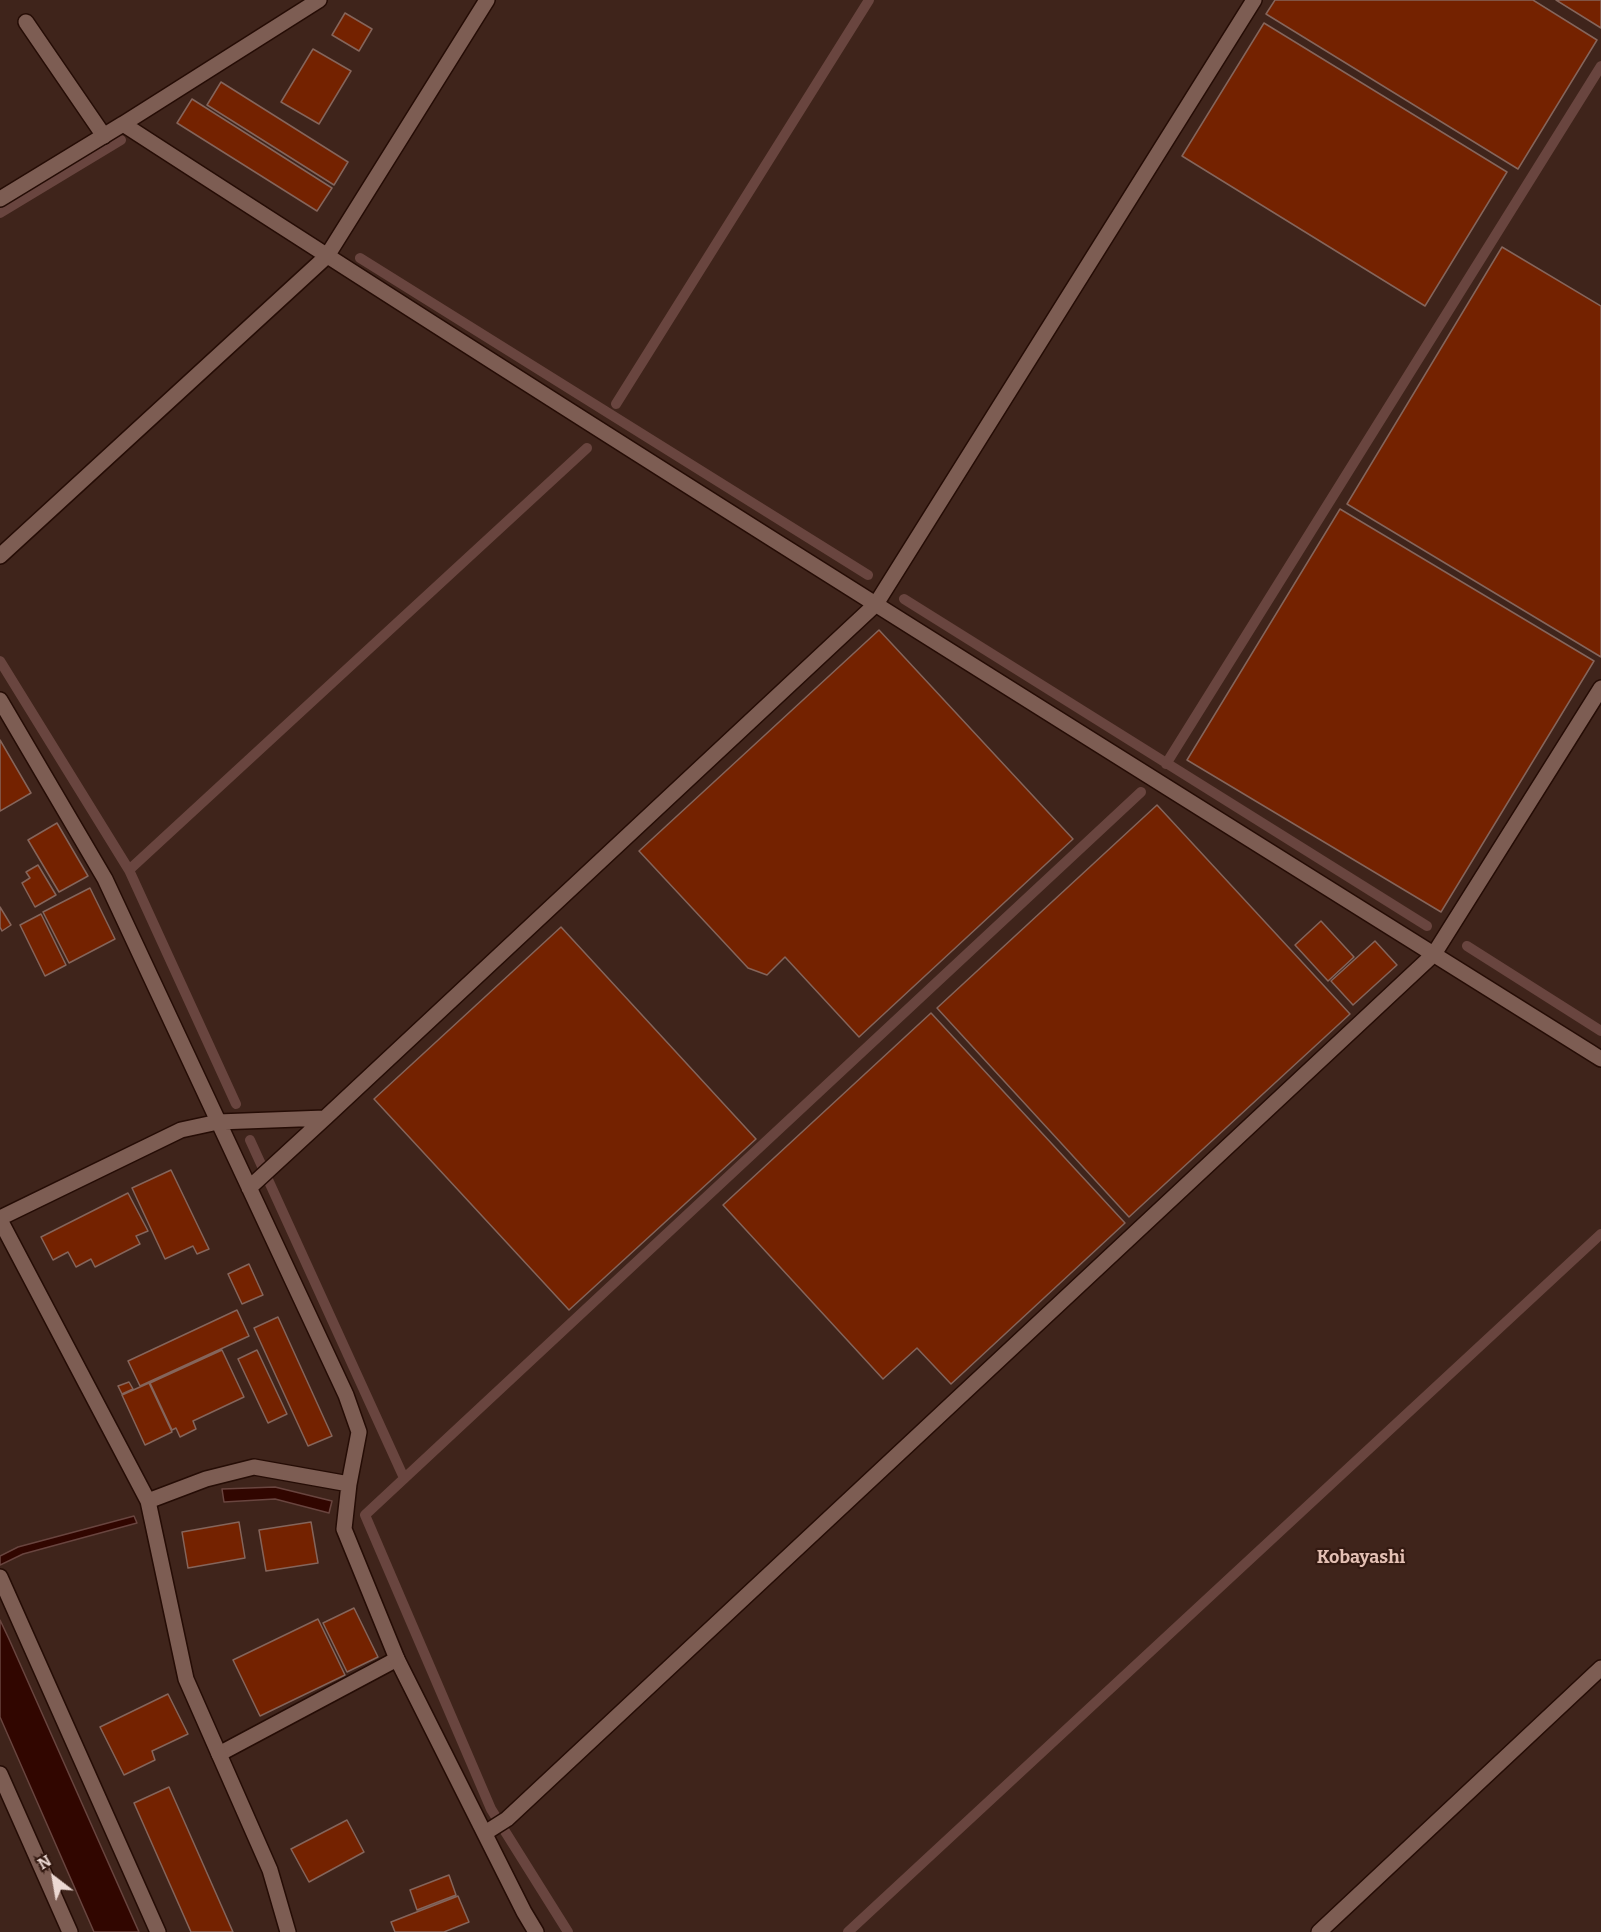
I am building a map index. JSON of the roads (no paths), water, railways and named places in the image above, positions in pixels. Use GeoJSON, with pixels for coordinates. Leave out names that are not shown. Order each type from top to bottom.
{"type":"FeatureCollection","features":[{"type":"Feature","properties":{"kind":"street"},"geometry":{"type":"LineString","coordinates":[[0,199],[319,0]]}},
{"type":"Feature","properties":{"kind":"street"},"geometry":{"type":"LineString","coordinates":[[0,556],[327,256],[487,0]]}},
{"type":"Feature","properties":{"kind":"street"},"geometry":{"type":"LineString","coordinates":[[254,1184],[876,604],[1254,0]]}},
{"type":"Feature","properties":{"kind":"street"},"geometry":{"type":"LineString","coordinates":[[26,22],[104,135]]}},
{"type":"Feature","properties":{"kind":"street"},"geometry":{"type":"LineString","coordinates":[[123,123],[327,256],[876,604],[1601,1059]]}},
{"type":"Feature","properties":{"kind":"street"},"geometry":{"type":"LineString","coordinates":[[495,1827],[1434,954],[1601,688]]}},
{"type":"Feature","properties":{"kind":"street"},"geometry":{"type":"LineString","coordinates":[[0,700],[105,879],[218,1122],[254,1184],[346,1395],[359,1432],[349,1484],[344,1529],[397,1659],[495,1827],[524,1912],[537,1932]]}},
{"type":"Feature","properties":{"kind":"street"},"geometry":{"type":"LineString","coordinates":[[288,1932],[270,1870],[186,1679],[147,1501],[0,1219],[181,1130],[218,1122],[325,1118]]}},
{"type":"Feature","properties":{"kind":"street"},"geometry":{"type":"LineString","coordinates":[[147,1501],[206,1479],[254,1467],[349,1484]]}},
{"type":"Feature","properties":{"kind":"street"},"geometry":{"type":"LineString","coordinates":[[0,1577],[158,1932]]}},
{"type":"Feature","properties":{"kind":"street"},"geometry":{"type":"LineString","coordinates":[[219,1754],[397,1659]]}},
{"type":"Feature","properties":{"kind":"street"},"geometry":{"type":"LineString","coordinates":[[1319,1932],[1601,1668]]}},
{"type":"Feature","properties":{"kind":"street"},"geometry":{"type":"LineString","coordinates":[[0,1774],[70,1932]]}},
{"type":"Feature","properties":{"kind":"waterway"},"geometry":{"type":"LineString","coordinates":[[616,404],[869,0]]}},
{"type":"Feature","properties":{"kind":"waterway"},"geometry":{"type":"LineString","coordinates":[[1166,764],[1601,66]]}},
{"type":"Feature","properties":{"kind":"waterway"},"geometry":{"type":"LineString","coordinates":[[0,213],[121,140]]}},
{"type":"Feature","properties":{"kind":"waterway"},"geometry":{"type":"LineString","coordinates":[[360,258],[868,575]]}},
{"type":"Feature","properties":{"kind":"waterway"},"geometry":{"type":"LineString","coordinates":[[129,870],[587,448]]}},
{"type":"Feature","properties":{"kind":"waterway"},"geometry":{"type":"LineString","coordinates":[[904,599],[1427,926]]}},
{"type":"Feature","properties":{"kind":"waterway"},"geometry":{"type":"LineString","coordinates":[[0,661],[129,870],[236,1104]]}},
{"type":"Feature","properties":{"kind":"waterway"},"geometry":{"type":"LineString","coordinates":[[568,1932],[491,1809],[365,1515],[1141,792]]}},
{"type":"Feature","properties":{"kind":"waterway"},"geometry":{"type":"LineString","coordinates":[[1467,946],[1601,1031]]}},
{"type":"Feature","properties":{"kind":"waterway"},"geometry":{"type":"LineString","coordinates":[[250,1140],[404,1478]]}},
{"type":"Feature","properties":{"kind":"waterway"},"geometry":{"type":"LineString","coordinates":[[848,1932],[1601,1234]]}},
{"type":"Feature","properties":{"kind":"district","name":"Kobayashi"},"geometry":{"type":"Point","coordinates":[1361,1558]}}]}
